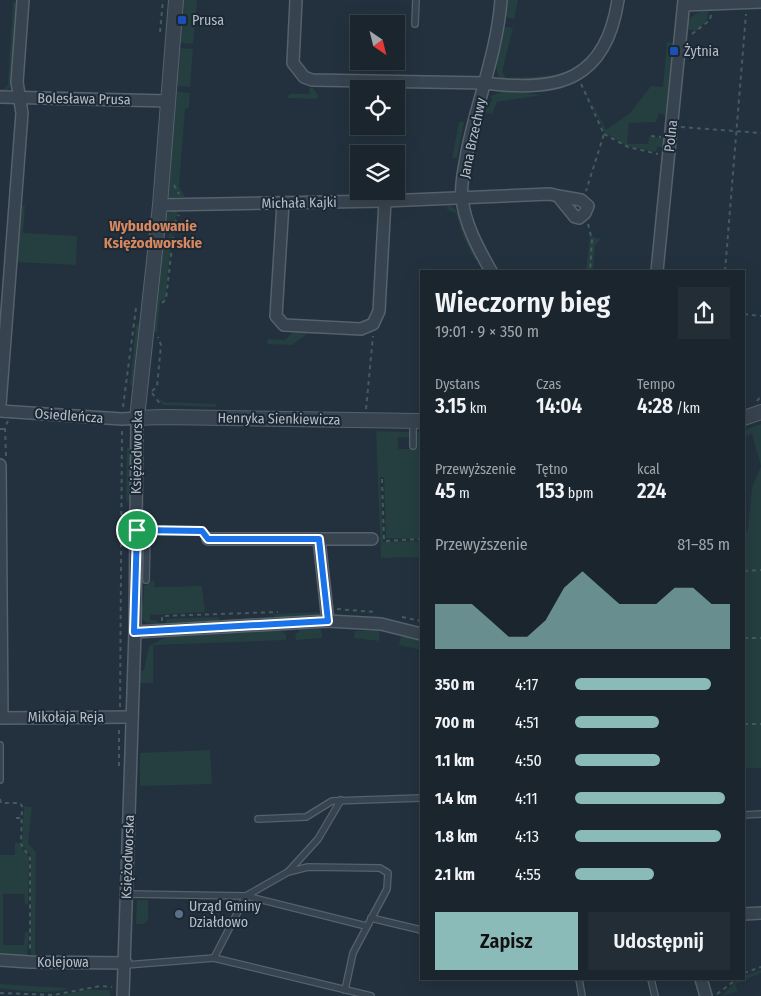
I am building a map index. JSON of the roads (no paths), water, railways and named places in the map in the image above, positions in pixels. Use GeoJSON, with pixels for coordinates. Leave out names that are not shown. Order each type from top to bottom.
{"type":"FeatureCollection","features":[{"type":"Feature","properties":{"kind":"street"},"geometry":{"type":"LineString","coordinates":[[0,405],[22,113],[17,82],[23,0]]}},
{"type":"Feature","properties":{"kind":"street","name":"Księżodworska"},"geometry":{"type":"LineString","coordinates":[[124,992],[137,533],[137,418],[160,205],[176,0]]}},
{"type":"Feature","properties":{"kind":"street"},"geometry":{"type":"LineString","coordinates":[[296,0],[293,63],[304,77],[312,80],[507,86],[558,83],[577,74],[594,61],[610,34],[618,0]]}},
{"type":"Feature","properties":{"kind":"street","name":"Jana Brzechwy"},"geometry":{"type":"LineString","coordinates":[[490,270],[472,233],[462,198],[463,177],[474,118],[486,84],[496,38],[501,0]]}},
{"type":"Feature","properties":{"kind":"street"},"geometry":{"type":"LineString","coordinates":[[684,2],[761,2]]}},
{"type":"Feature","properties":{"kind":"street","name":"Polna"},"geometry":{"type":"LineString","coordinates":[[657,270],[684,2]]}},
{"type":"Feature","properties":{"kind":"street","name":"Bolesława Prusa"},"geometry":{"type":"LineString","coordinates":[[0,97],[168,101]]}},
{"type":"Feature","properties":{"kind":"street","name":"Michała Kajki"},"geometry":{"type":"LineString","coordinates":[[160,205],[385,201],[550,194],[582,201],[588,206],[583,216],[575,217],[558,196]]}},
{"type":"Feature","properties":{"kind":"street"},"geometry":{"type":"LineString","coordinates":[[283,203],[276,316],[279,321],[284,325],[291,326],[361,329],[373,324],[379,311],[385,201]]}},
{"type":"Feature","properties":{"kind":"street","name":"Osiedleńcza"},"geometry":{"type":"LineString","coordinates":[[0,411],[122,420],[137,418]]}},
{"type":"Feature","properties":{"kind":"street"},"geometry":{"type":"LineString","coordinates":[[745,418],[761,412]]}},
{"type":"Feature","properties":{"kind":"street","name":"Henryka Sienkiewicza"},"geometry":{"type":"LineString","coordinates":[[137,418],[163,416],[417,421]]}},
{"type":"Feature","properties":{"kind":"street"},"geometry":{"type":"LineString","coordinates":[[1,717],[3,462]]}},
{"type":"Feature","properties":{"kind":"street"},"geometry":{"type":"LineString","coordinates":[[208,539],[372,539]]}},
{"type":"Feature","properties":{"kind":"street"},"geometry":{"type":"LineString","coordinates":[[319,539],[328,621]]}},
{"type":"Feature","properties":{"kind":"street"},"geometry":{"type":"LineString","coordinates":[[134,632],[328,621],[381,624],[420,634]]}},
{"type":"Feature","properties":{"kind":"street","name":"Mikołaja Reja"},"geometry":{"type":"LineString","coordinates":[[1,717],[132,717]]}},
{"type":"Feature","properties":{"kind":"street"},"geometry":{"type":"LineString","coordinates":[[745,914],[761,913]]}},
{"type":"Feature","properties":{"kind":"street","name":"Kolejowa"},"geometry":{"type":"LineString","coordinates":[[0,960],[126,964]]}},
{"type":"Feature","properties":{"kind":"street"},"geometry":{"type":"LineString","coordinates":[[702,980],[706,996]]}},
{"type":"Feature","properties":{"kind":"lane"},"geometry":{"type":"LineString","coordinates":[[415,24],[416,0]]}},
{"type":"Feature","properties":{"kind":"lane"},"geometry":{"type":"LineString","coordinates":[[413,446],[417,421]]}},
{"type":"Feature","properties":{"kind":"lane"},"geometry":{"type":"LineString","coordinates":[[137,533],[147,536],[146,580]]}},
{"type":"Feature","properties":{"kind":"lane"},"geometry":{"type":"LineString","coordinates":[[0,745],[0,780]]}},
{"type":"Feature","properties":{"kind":"lane"},"geometry":{"type":"LineString","coordinates":[[258,819],[306,817],[332,801],[420,798]]}},
{"type":"Feature","properties":{"kind":"lane"},"geometry":{"type":"LineString","coordinates":[[288,872],[318,839],[341,800]]}},
{"type":"Feature","properties":{"kind":"lane"},"geometry":{"type":"LineString","coordinates":[[745,815],[761,814]]}},
{"type":"Feature","properties":{"kind":"lane"},"geometry":{"type":"LineString","coordinates":[[214,958],[246,896],[288,872],[308,867],[380,868],[388,873],[387,889],[353,953],[345,990]]}},
{"type":"Feature","properties":{"kind":"lane"},"geometry":{"type":"LineString","coordinates":[[127,894],[246,896],[366,926]]}},
{"type":"Feature","properties":{"kind":"lane"},"geometry":{"type":"LineString","coordinates":[[371,918],[420,930]]}},
{"type":"Feature","properties":{"kind":"lane"},"geometry":{"type":"LineString","coordinates":[[126,964],[214,958],[371,996]]}},
{"type":"Feature","properties":{"kind":"lane"},"geometry":{"type":"LineString","coordinates":[[579,980],[582,996]]}},
{"type":"Feature","properties":{"kind":"lane"},"geometry":{"type":"LineString","coordinates":[[651,980],[654,996]]}},
{"type":"Feature","properties":{"kind":"place","name":"Prusa"},"geometry":{"type":"Point","coordinates":[182,20]}},
{"type":"Feature","properties":{"kind":"place","name":"Żytnia"},"geometry":{"type":"Point","coordinates":[674,51]}},
{"type":"Feature","properties":{"kind":"place","name":"Urząd Gminy Działdowo"},"geometry":{"type":"Point","coordinates":[179,914]}},
{"type":"Feature","properties":{"kind":"district","name":"Wybudowanie Księżodworskie"},"geometry":{"type":"Point","coordinates":[153,234]}}]}
